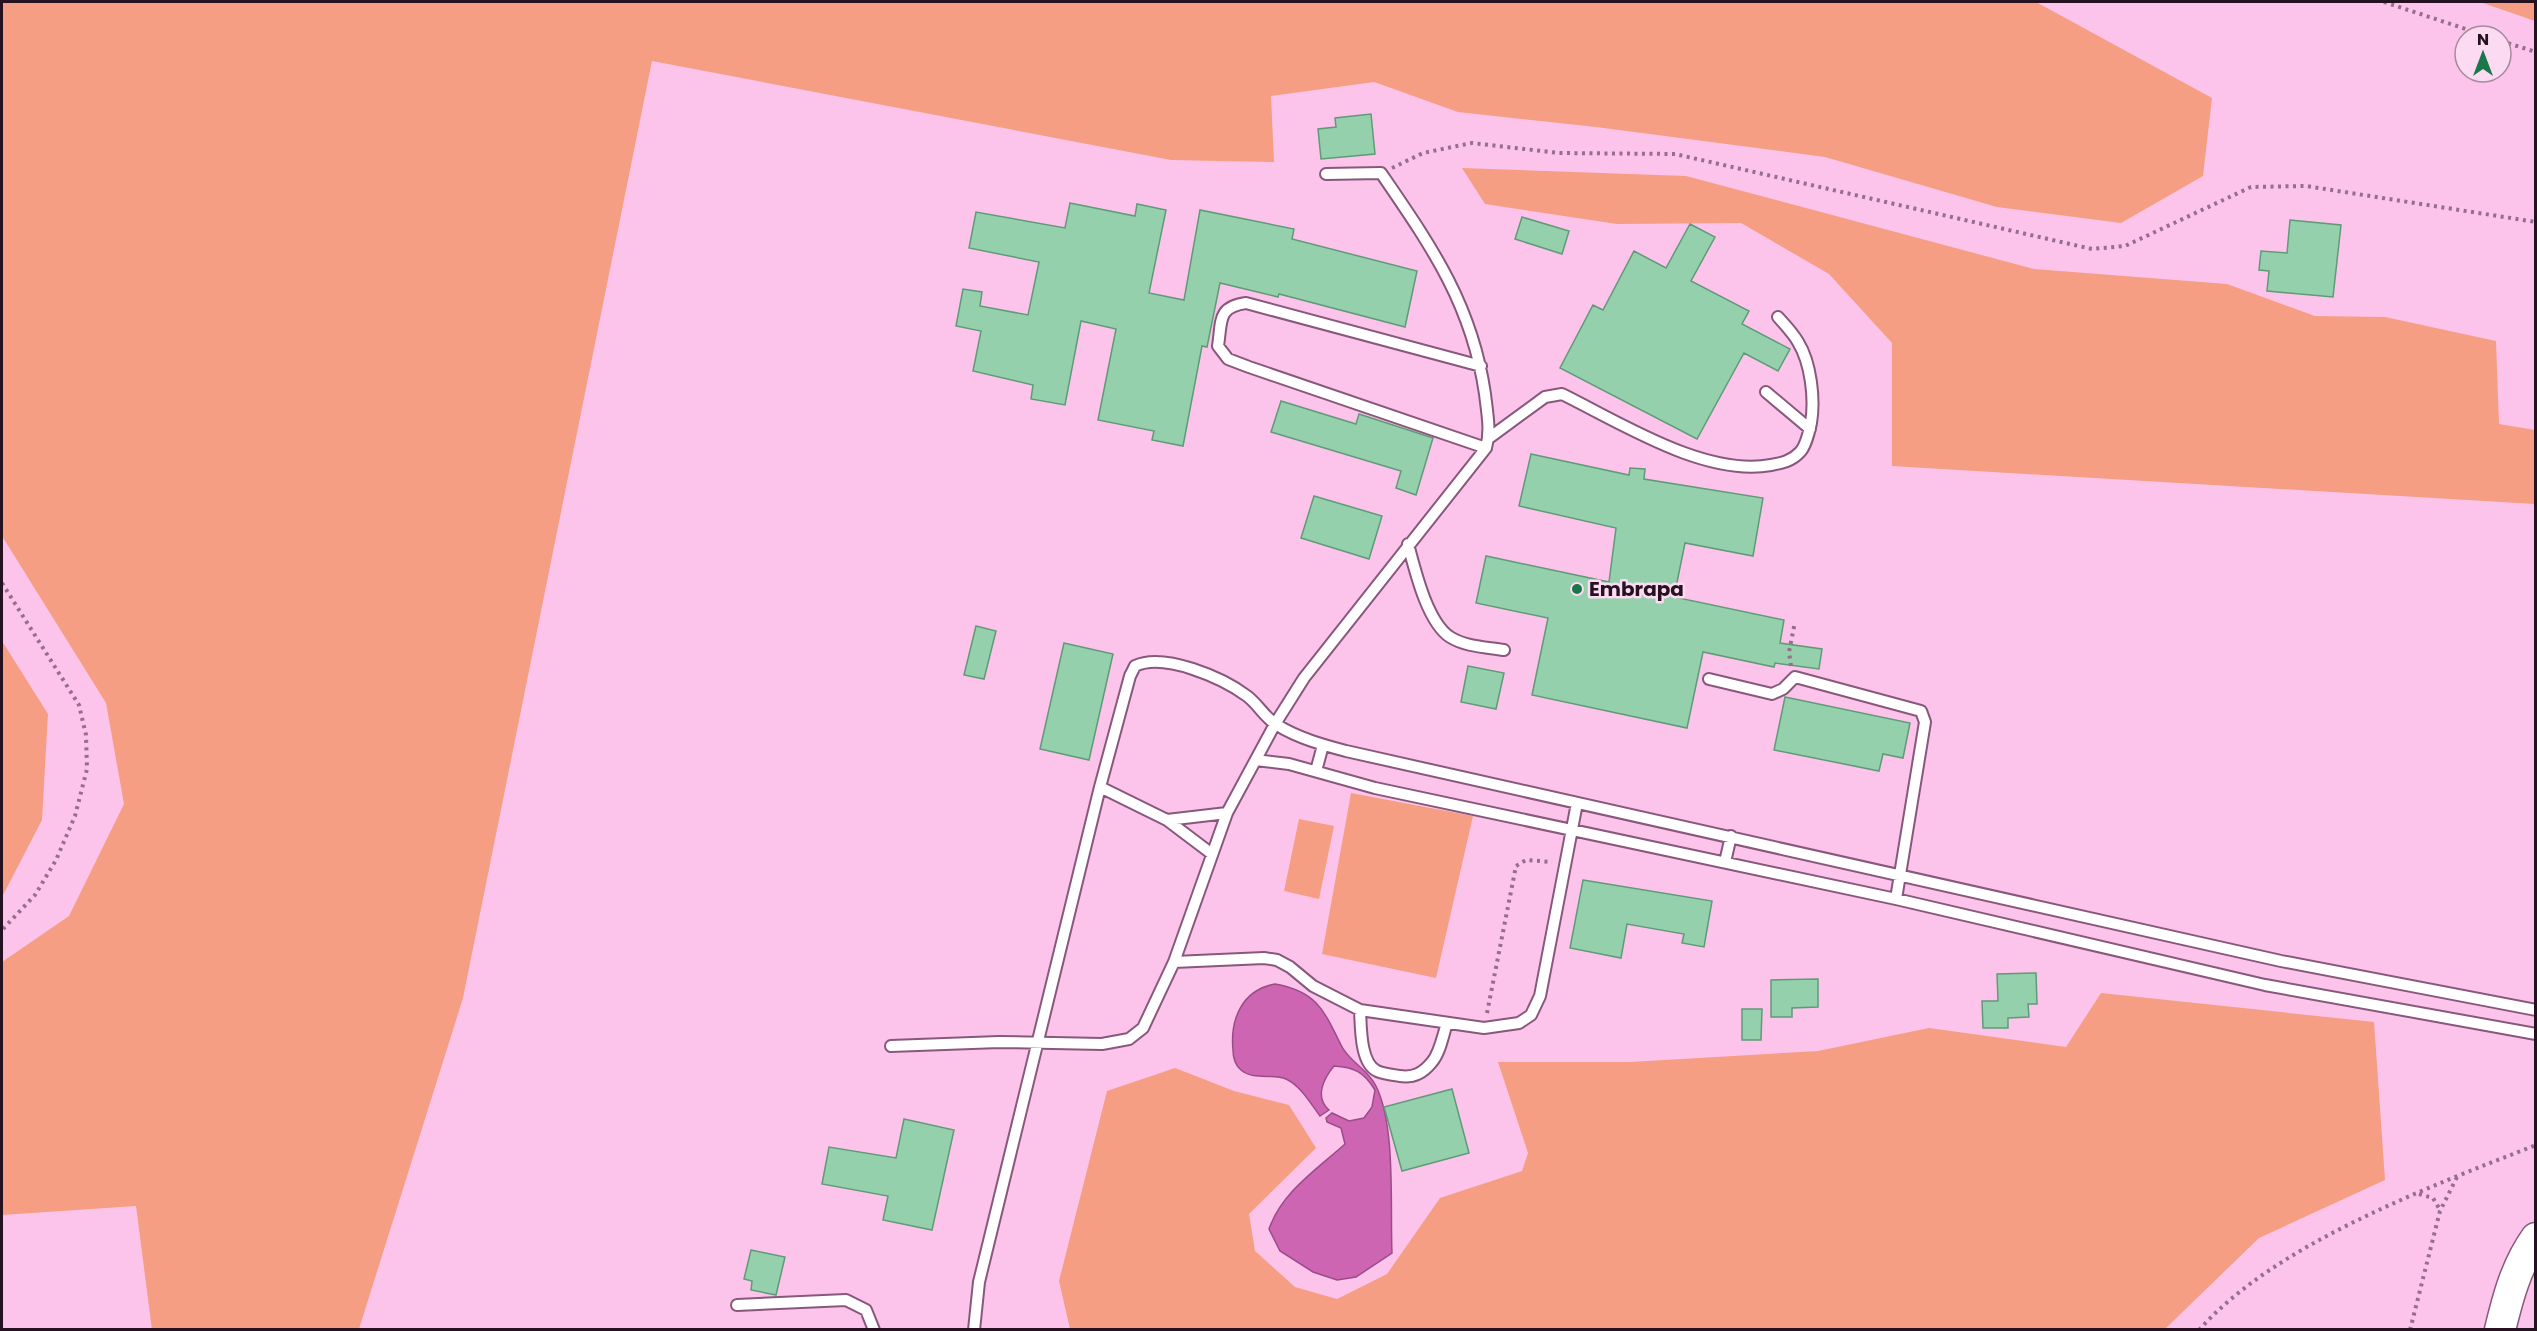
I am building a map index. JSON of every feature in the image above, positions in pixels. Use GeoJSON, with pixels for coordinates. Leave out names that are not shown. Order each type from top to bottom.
{"type":"FeatureCollection","features":[{"type":"Feature","properties":{"kind":"main road"},"geometry":{"type":"LineString","coordinates":[[2500,1329],[2511,1287],[2523,1255],[2535,1238]]}},
{"type":"Feature","properties":{"kind":"lane"},"geometry":{"type":"LineString","coordinates":[[1326,174],[1382,173],[1454,289],[1466,312],[1481,366],[1487,443]]}},
{"type":"Feature","properties":{"kind":"lane"},"geometry":{"type":"LineString","coordinates":[[1481,366],[1246,303],[1231,305],[1223,313],[1218,346],[1228,359],[1249,367],[1487,443]]}},
{"type":"Feature","properties":{"kind":"lane"},"geometry":{"type":"LineString","coordinates":[[891,1046],[999,1042],[1102,1044],[1129,1039],[1143,1028],[1150,1018],[1174,963],[1227,813],[1275,724],[1304,678],[1487,443],[1545,396],[1562,394],[1697,459],[1735,467],[1759,467],[1792,460],[1801,451],[1810,429],[1812,394],[1806,361],[1799,343],[1778,317]]}},
{"type":"Feature","properties":{"kind":"lane"},"geometry":{"type":"LineString","coordinates":[[1766,392],[1810,429]]}},
{"type":"Feature","properties":{"kind":"lane"},"geometry":{"type":"LineString","coordinates":[[1408,544],[1422,591],[1437,623],[1448,636],[1465,644],[1504,650]]}},
{"type":"Feature","properties":{"kind":"lane"},"geometry":{"type":"LineString","coordinates":[[974,1329],[979,1282],[1100,787],[1130,676],[1135,666],[1144,662],[1150,661],[1200,671],[1249,697],[1275,724],[1323,745],[2281,962],[2535,1010]]}},
{"type":"Feature","properties":{"kind":"lane"},"geometry":{"type":"LineString","coordinates":[[1709,679],[1772,694],[1783,689],[1795,677],[1848,689],[1921,711],[1925,722],[1896,899]]}},
{"type":"Feature","properties":{"kind":"lane"},"geometry":{"type":"LineString","coordinates":[[1316,771],[1323,745]]}},
{"type":"Feature","properties":{"kind":"lane"},"geometry":{"type":"LineString","coordinates":[[1256,760],[1316,771],[1375,788],[1572,828],[1896,899],[2265,985],[2535,1034]]}},
{"type":"Feature","properties":{"kind":"lane"},"geometry":{"type":"LineString","coordinates":[[1100,787],[1167,820],[1212,854]]}},
{"type":"Feature","properties":{"kind":"lane"},"geometry":{"type":"LineString","coordinates":[[1174,963],[1264,958],[1276,960],[1313,986],[1360,1010],[1484,1028],[1520,1023],[1537,1008],[1577,802]]}},
{"type":"Feature","properties":{"kind":"lane"},"geometry":{"type":"LineString","coordinates":[[1167,820],[1227,813]]}},
{"type":"Feature","properties":{"kind":"lane"},"geometry":{"type":"LineString","coordinates":[[1725,862],[1731,836]]}},
{"type":"Feature","properties":{"kind":"lane"},"geometry":{"type":"LineString","coordinates":[[1360,1010],[1361,1034],[1367,1059],[1373,1068],[1378,1072],[1409,1078],[1421,1073],[1434,1060],[1447,1023]]}},
{"type":"Feature","properties":{"kind":"lane"},"geometry":{"type":"LineString","coordinates":[[737,1305],[846,1300],[866,1310],[874,1329]]}},
{"type":"Feature","properties":{"kind":"path"},"geometry":{"type":"LineString","coordinates":[[2384,2],[2453,25]]}},
{"type":"Feature","properties":{"kind":"path"},"geometry":{"type":"LineString","coordinates":[[2513,45],[2535,52]]}},
{"type":"Feature","properties":{"kind":"path"},"geometry":{"type":"LineString","coordinates":[[1382,173],[1423,153],[1472,143],[1559,153],[1675,154],[2092,249],[2125,246],[2251,187],[2306,186],[2535,222]]}},
{"type":"Feature","properties":{"kind":"path"},"geometry":{"type":"LineString","coordinates":[[2,584],[79,705],[86,735],[87,769],[75,816],[56,860],[35,895],[2,930]]}},
{"type":"Feature","properties":{"kind":"path"},"geometry":{"type":"LineString","coordinates":[[1795,622],[1789,652],[1795,677]]}},
{"type":"Feature","properties":{"kind":"path"},"geometry":{"type":"LineString","coordinates":[[1484,1028],[1516,866],[1526,860],[1566,863]]}},
{"type":"Feature","properties":{"kind":"path"},"geometry":{"type":"LineString","coordinates":[[2199,1329],[2274,1265],[2355,1222],[2535,1145]]}},
{"type":"Feature","properties":{"kind":"path"},"geometry":{"type":"LineString","coordinates":[[2410,1329],[2440,1211],[2457,1177]]}},
{"type":"Feature","properties":{"kind":"path"},"geometry":{"type":"LineString","coordinates":[[2418,1194],[2433,1198],[2440,1211]]}},
{"type":"Feature","properties":{"kind":"shaded area"},"geometry":{"type":"Polygon","coordinates":[[[2,2],[2036,2],[2212,98],[2203,176],[2121,223],[1997,207],[1825,157],[1596,127],[1458,112],[1374,82],[1271,96],[1274,162],[1171,160],[652,61],[463,998],[359,1329],[152,1330],[136,1206],[2,1215],[2,962],[69,916],[124,804],[106,703],[2,536],[2,2]]]}},
{"type":"Feature","properties":{"kind":"shaded area"},"geometry":{"type":"Polygon","coordinates":[[[2480,2],[2535,2],[2535,21],[2480,2]]]}},
{"type":"Feature","properties":{"kind":"shaded area"},"geometry":{"type":"Polygon","coordinates":[[[1462,168],[1686,176],[2034,269],[2227,284],[2315,316],[2385,317],[2496,341],[2499,424],[2535,430],[2535,504],[1892,466],[1892,343],[1829,274],[1741,223],[1617,224],[1485,204],[1462,168]]]}},
{"type":"Feature","properties":{"kind":"shaded area"},"geometry":{"type":"Polygon","coordinates":[[[2,641],[48,714],[42,820],[2,897],[2,641]]]}},
{"type":"Feature","properties":{"kind":"shaded area"},"geometry":{"type":"Polygon","coordinates":[[[1351,793],[1473,816],[1436,978],[1322,954],[1351,793]]]}},
{"type":"Feature","properties":{"kind":"shaded area"},"geometry":{"type":"Polygon","coordinates":[[[1299,819],[1334,826],[1319,899],[1284,891],[1299,819]]]}},
{"type":"Feature","properties":{"kind":"shaded area"},"geometry":{"type":"Polygon","coordinates":[[[1275,984],[1300,992],[1317,1004],[1344,1051],[1373,1080],[1382,1103],[1389,1144],[1392,1253],[1356,1277],[1337,1280],[1313,1272],[1280,1251],[1269,1229],[1282,1204],[1291,1193],[1345,1144],[1341,1128],[1327,1122],[1326,1118],[1332,1113],[1349,1121],[1364,1118],[1372,1107],[1375,1090],[1358,1072],[1334,1066],[1324,1082],[1321,1094],[1324,1105],[1329,1110],[1320,1116],[1305,1095],[1286,1079],[1252,1075],[1239,1068],[1233,1053],[1236,1017],[1246,999],[1254,992],[1275,984]]]}},
{"type":"Feature","properties":{"kind":"shaded area"},"geometry":{"type":"Polygon","coordinates":[[[2101,993],[2374,1022],[2385,1180],[2259,1238],[2165,1329],[1070,1329],[1059,1281],[1107,1091],[1175,1068],[1234,1091],[1289,1105],[1316,1148],[1249,1214],[1255,1251],[1295,1287],[1337,1299],[1387,1274],[1440,1198],[1522,1171],[1528,1153],[1498,1062],[1630,1062],[1818,1051],[1929,1028],[2066,1047],[2101,993]]]}},
{"type":"Feature","properties":{"kind":"building"},"geometry":{"type":"Polygon","coordinates":[[[1371,114],[1375,154],[1321,159],[1318,129],[1336,127],[1335,118],[1371,114]]]}},
{"type":"Feature","properties":{"kind":"building"},"geometry":{"type":"Polygon","coordinates":[[[1070,203],[1135,216],[1137,204],[1166,210],[1149,293],[1184,300],[1200,210],[1294,229],[1292,239],[1417,271],[1405,327],[1279,294],[1278,297],[1220,283],[1207,347],[1202,346],[1183,446],[1152,440],[1154,431],[1098,420],[1116,329],[1081,321],[1065,405],[1031,399],[1033,385],[973,371],[981,331],[956,326],[963,289],[982,292],[980,306],[1028,315],[1039,262],[969,248],[976,212],[1065,228],[1070,203]]]}},
{"type":"Feature","properties":{"kind":"building"},"geometry":{"type":"Polygon","coordinates":[[[1522,217],[1569,231],[1562,254],[1515,239],[1522,217]]]}},
{"type":"Feature","properties":{"kind":"building"},"geometry":{"type":"Polygon","coordinates":[[[2290,220],[2341,225],[2333,297],[2267,291],[2269,271],[2259,270],[2261,251],[2287,253],[2290,220]]]}},
{"type":"Feature","properties":{"kind":"building"},"geometry":{"type":"Polygon","coordinates":[[[1690,224],[1715,237],[1691,281],[1749,311],[1742,324],[1790,349],[1778,371],[1744,353],[1697,439],[1560,368],[1593,305],[1603,310],[1634,251],[1666,268],[1690,224]]]}},
{"type":"Feature","properties":{"kind":"building"},"geometry":{"type":"Polygon","coordinates":[[[1281,401],[1356,424],[1359,414],[1433,438],[1416,495],[1396,488],[1401,471],[1271,432],[1281,401]]]}},
{"type":"Feature","properties":{"kind":"building","name":"Embrapa"},"geometry":{"type":"Polygon","coordinates":[[[1531,454],[1629,475],[1630,468],[1645,469],[1644,479],[1763,498],[1753,556],[1685,543],[1674,597],[1784,620],[1780,643],[1822,649],[1819,669],[1775,663],[1774,667],[1703,652],[1687,728],[1532,695],[1548,618],[1476,603],[1486,556],[1609,582],[1616,528],[1519,506],[1531,454]]]}},
{"type":"Feature","properties":{"kind":"building"},"geometry":{"type":"Polygon","coordinates":[[[1314,496],[1382,516],[1369,559],[1301,538],[1314,496]]]}},
{"type":"Feature","properties":{"kind":"building"},"geometry":{"type":"Polygon","coordinates":[[[976,626],[996,631],[984,679],[964,675],[976,626]]]}},
{"type":"Feature","properties":{"kind":"building"},"geometry":{"type":"Polygon","coordinates":[[[1064,643],[1113,654],[1089,760],[1040,749],[1064,643]]]}},
{"type":"Feature","properties":{"kind":"building"},"geometry":{"type":"Polygon","coordinates":[[[1468,666],[1504,673],[1496,709],[1461,702],[1468,666]]]}},
{"type":"Feature","properties":{"kind":"building"},"geometry":{"type":"Polygon","coordinates":[[[1785,697],[1910,723],[1903,758],[1883,754],[1879,771],[1774,750],[1785,697]]]}},
{"type":"Feature","properties":{"kind":"building"},"geometry":{"type":"Polygon","coordinates":[[[1583,880],[1712,901],[1704,947],[1682,943],[1684,934],[1627,924],[1621,958],[1570,948],[1583,880]]]}},
{"type":"Feature","properties":{"kind":"building"},"geometry":{"type":"Polygon","coordinates":[[[2036,973],[2037,1004],[2028,1004],[2029,1017],[2008,1018],[2008,1028],[1983,1028],[1982,1001],[1998,1001],[1997,974],[2036,973]]]}},
{"type":"Feature","properties":{"kind":"building"},"geometry":{"type":"Polygon","coordinates":[[[1818,979],[1818,1007],[1792,1008],[1792,1017],[1771,1017],[1771,980],[1818,979]]]}},
{"type":"Feature","properties":{"kind":"building"},"geometry":{"type":"Polygon","coordinates":[[[1742,1009],[1762,1009],[1761,1040],[1742,1040],[1742,1009]]]}},
{"type":"Feature","properties":{"kind":"building"},"geometry":{"type":"Polygon","coordinates":[[[1452,1089],[1469,1153],[1402,1171],[1384,1107],[1452,1089]]]}},
{"type":"Feature","properties":{"kind":"building"},"geometry":{"type":"Polygon","coordinates":[[[904,1119],[954,1130],[932,1230],[883,1220],[888,1196],[822,1184],[829,1147],[896,1158],[904,1119]]]}},
{"type":"Feature","properties":{"kind":"building"},"geometry":{"type":"Polygon","coordinates":[[[751,1250],[785,1257],[776,1295],[751,1290],[752,1281],[744,1279],[751,1250]]]}},
{"type":"Feature","properties":{"kind":"place","name":"Embrapa"},"geometry":{"type":"Point","coordinates":[1577,589]}}]}
